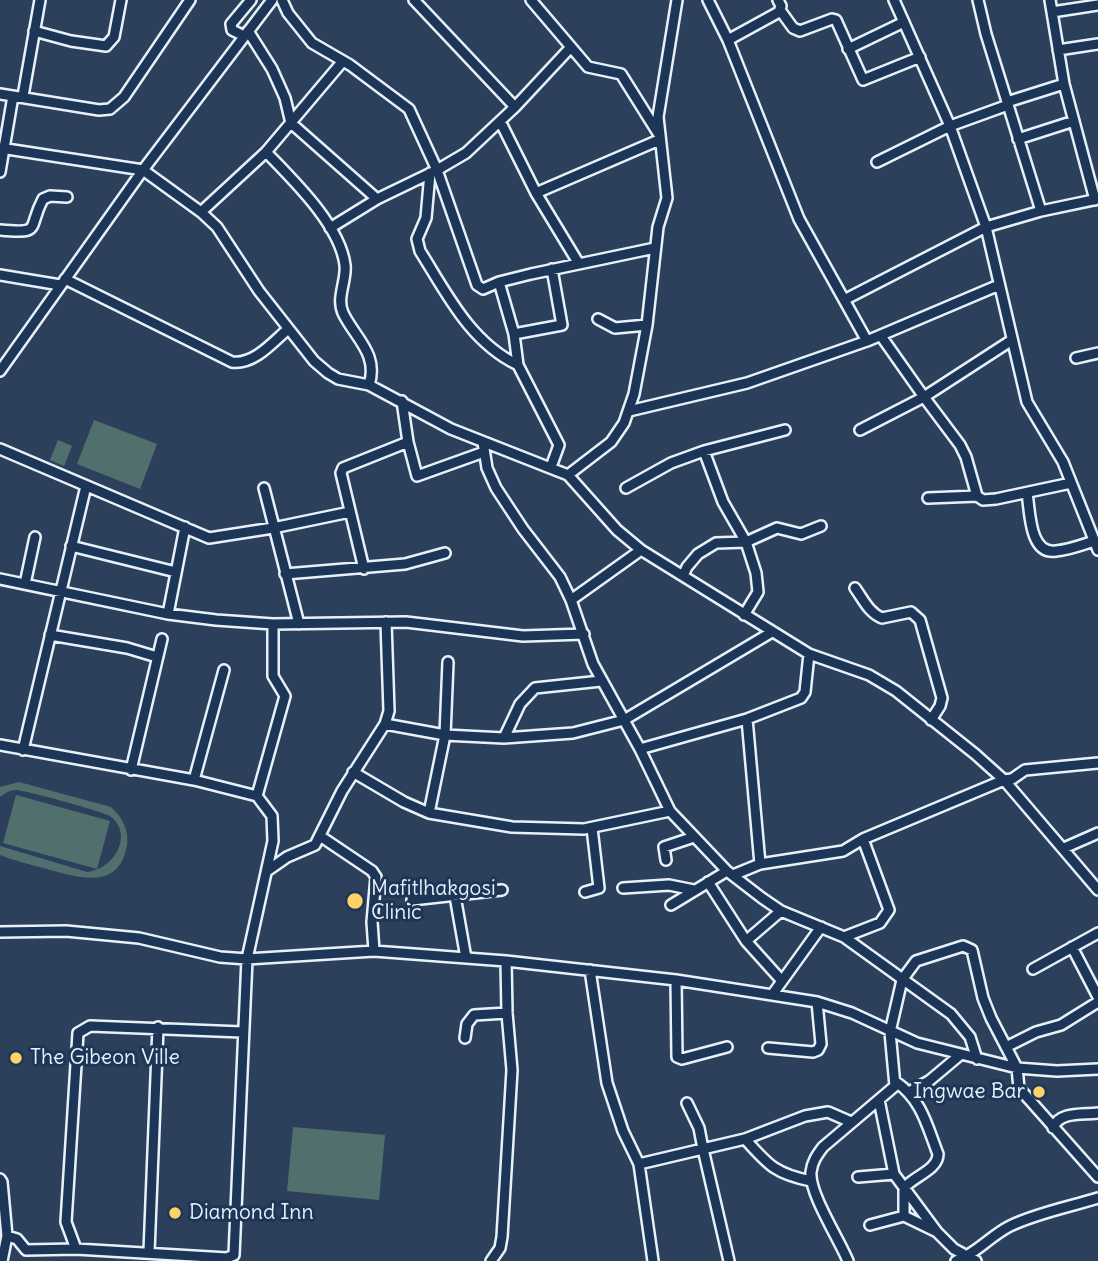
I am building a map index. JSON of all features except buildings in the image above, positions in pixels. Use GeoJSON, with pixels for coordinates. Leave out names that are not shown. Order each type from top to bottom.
{"type":"FeatureCollection","features":[{"type":"Feature","properties":{"kind":"street"},"geometry":{"type":"LineString","coordinates":[[0,172],[2,148],[18,96],[40,0]]}},
{"type":"Feature","properties":{"kind":"street"},"geometry":{"type":"LineString","coordinates":[[34,31],[71,41],[106,46],[114,37],[121,0]]}},
{"type":"Feature","properties":{"kind":"street"},"geometry":{"type":"LineString","coordinates":[[0,94],[99,110],[110,109],[124,97],[190,0]]}},
{"type":"Feature","properties":{"kind":"street"},"geometry":{"type":"LineString","coordinates":[[251,0],[231,24],[232,30],[246,34],[276,78],[285,98],[291,123],[377,199]]}},
{"type":"Feature","properties":{"kind":"street"},"geometry":{"type":"LineString","coordinates":[[0,370],[271,0]]}},
{"type":"Feature","properties":{"kind":"street"},"geometry":{"type":"LineString","coordinates":[[282,0],[306,38],[409,109],[477,285],[483,289],[499,282],[552,269],[655,248]]}},
{"type":"Feature","properties":{"kind":"street"},"geometry":{"type":"LineString","coordinates":[[414,0],[515,107]]}},
{"type":"Feature","properties":{"kind":"street"},"geometry":{"type":"LineString","coordinates":[[531,0],[588,67],[621,74],[659,137]]}},
{"type":"Feature","properties":{"kind":"street"},"geometry":{"type":"LineString","coordinates":[[568,475],[611,442],[629,411],[647,325],[658,227],[667,198],[658,117],[677,0]]}},
{"type":"Feature","properties":{"kind":"street"},"geometry":{"type":"LineString","coordinates":[[708,0],[728,40],[799,219],[867,341]]}},
{"type":"Feature","properties":{"kind":"street"},"geometry":{"type":"LineString","coordinates":[[894,0],[950,126],[986,227],[1027,402],[1061,458],[1096,546],[1054,552],[1042,547],[1034,536],[1027,493]]}},
{"type":"Feature","properties":{"kind":"street"},"geometry":{"type":"LineString","coordinates":[[978,0],[1041,211]]}},
{"type":"Feature","properties":{"kind":"street"},"geometry":{"type":"LineString","coordinates":[[844,300],[986,227],[1041,211],[1097,200],[1064,84],[1050,0]]}},
{"type":"Feature","properties":{"kind":"street"},"geometry":{"type":"LineString","coordinates":[[728,40],[779,5],[793,28],[800,31],[835,19],[860,78],[864,80],[920,57]]}},
{"type":"Feature","properties":{"kind":"street"},"geometry":{"type":"LineString","coordinates":[[1052,12],[1098,5]]}},
{"type":"Feature","properties":{"kind":"street"},"geometry":{"type":"LineString","coordinates":[[848,49],[904,22]]}},
{"type":"Feature","properties":{"kind":"street"},"geometry":{"type":"LineString","coordinates":[[1058,50],[1098,44]]}},
{"type":"Feature","properties":{"kind":"street"},"geometry":{"type":"LineString","coordinates":[[330,228],[377,199],[466,153],[515,107],[571,47]]}},
{"type":"Feature","properties":{"kind":"street"},"geometry":{"type":"LineString","coordinates":[[201,212],[266,152],[343,61]]}},
{"type":"Feature","properties":{"kind":"street"},"geometry":{"type":"LineString","coordinates":[[877,162],[950,126],[1064,84]]}},
{"type":"Feature","properties":{"kind":"street"},"geometry":{"type":"LineString","coordinates":[[500,121],[536,193],[579,264]]}},
{"type":"Feature","properties":{"kind":"street"},"geometry":{"type":"LineString","coordinates":[[1018,139],[1074,121]]}},
{"type":"Feature","properties":{"kind":"street"},"geometry":{"type":"LineString","coordinates":[[536,193],[659,137]]}},
{"type":"Feature","properties":{"kind":"street"},"geometry":{"type":"LineString","coordinates":[[2,148],[144,170],[217,227],[258,291],[314,361],[328,373],[338,379],[369,385],[483,447],[551,467],[568,475],[617,530],[642,550],[809,654],[881,681],[934,715],[1004,780],[1098,890]]}},
{"type":"Feature","properties":{"kind":"street"},"geometry":{"type":"LineString","coordinates":[[266,152],[293,180],[330,228],[345,264],[341,307],[371,359],[372,377],[369,385]]}},
{"type":"Feature","properties":{"kind":"street"},"geometry":{"type":"LineString","coordinates":[[434,171],[426,218],[417,239],[420,251],[460,315],[493,352],[518,365]]}},
{"type":"Feature","properties":{"kind":"street"},"geometry":{"type":"LineString","coordinates":[[0,230],[29,230],[35,224],[43,200],[48,197],[67,197]]}},
{"type":"Feature","properties":{"kind":"street"},"geometry":{"type":"LineString","coordinates":[[514,334],[562,324],[552,269]]}},
{"type":"Feature","properties":{"kind":"street"},"geometry":{"type":"LineString","coordinates":[[0,275],[63,282],[232,362],[240,363],[255,357],[288,329]]}},
{"type":"Feature","properties":{"kind":"street"},"geometry":{"type":"LineString","coordinates":[[499,282],[514,334],[518,365],[559,445],[551,467]]}},
{"type":"Feature","properties":{"kind":"street"},"geometry":{"type":"LineString","coordinates":[[629,411],[735,387],[867,341],[999,285]]}},
{"type":"Feature","properties":{"kind":"street"},"geometry":{"type":"LineString","coordinates":[[598,319],[615,328],[647,325]]}},
{"type":"Feature","properties":{"kind":"street"},"geometry":{"type":"LineString","coordinates":[[881,335],[960,445],[977,496]]}},
{"type":"Feature","properties":{"kind":"street"},"geometry":{"type":"LineString","coordinates":[[860,430],[923,397],[1012,340]]}},
{"type":"Feature","properties":{"kind":"street"},"geometry":{"type":"LineString","coordinates":[[1076,358],[1098,353]]}},
{"type":"Feature","properties":{"kind":"street"},"geometry":{"type":"LineString","coordinates":[[402,401],[408,442],[415,474],[418,476],[483,447]]}},
{"type":"Feature","properties":{"kind":"street"},"geometry":{"type":"LineString","coordinates":[[626,488],[671,463],[704,451],[785,430]]}},
{"type":"Feature","properties":{"kind":"street"},"geometry":{"type":"LineString","coordinates":[[364,569],[341,473],[343,468],[408,442]]}},
{"type":"Feature","properties":{"kind":"street"},"geometry":{"type":"LineString","coordinates":[[483,447],[487,468],[496,488],[560,577],[601,681],[640,749],[670,811],[730,873],[781,911],[844,937],[959,1021],[970,1037],[977,1059]]}},
{"type":"Feature","properties":{"kind":"street"},"geometry":{"type":"LineString","coordinates":[[0,449],[215,538],[350,512]]}},
{"type":"Feature","properties":{"kind":"street"},"geometry":{"type":"LineString","coordinates":[[704,451],[723,502],[746,542],[756,573],[758,592],[744,615]]}},
{"type":"Feature","properties":{"kind":"street"},"geometry":{"type":"LineString","coordinates":[[928,498],[977,496],[983,500],[996,499],[1071,483]]}},
{"type":"Feature","properties":{"kind":"street"},"geometry":{"type":"LineString","coordinates":[[23,750],[86,486]]}},
{"type":"Feature","properties":{"kind":"street"},"geometry":{"type":"LineString","coordinates":[[264,488],[299,624]]}},
{"type":"Feature","properties":{"kind":"street"},"geometry":{"type":"LineString","coordinates":[[682,576],[706,548],[716,543],[746,542],[777,528],[801,534],[821,526]]}},
{"type":"Feature","properties":{"kind":"street"},"geometry":{"type":"LineString","coordinates":[[168,614],[185,527]]}},
{"type":"Feature","properties":{"kind":"street"},"geometry":{"type":"LineString","coordinates":[[26,584],[35,537]]}},
{"type":"Feature","properties":{"kind":"street"},"geometry":{"type":"LineString","coordinates":[[71,546],[176,572]]}},
{"type":"Feature","properties":{"kind":"street"},"geometry":{"type":"LineString","coordinates":[[571,600],[642,550]]}},
{"type":"Feature","properties":{"kind":"street"},"geometry":{"type":"LineString","coordinates":[[285,574],[405,564],[445,553]]}},
{"type":"Feature","properties":{"kind":"street"},"geometry":{"type":"LineString","coordinates":[[0,579],[168,614],[273,624],[386,622],[435,624],[523,636],[584,634]]}},
{"type":"Feature","properties":{"kind":"street"},"geometry":{"type":"LineString","coordinates":[[855,588],[878,617],[911,612],[920,620],[942,698],[934,715]]}},
{"type":"Feature","properties":{"kind":"street"},"geometry":{"type":"LineString","coordinates":[[267,871],[286,857],[315,845],[353,772],[385,724],[389,711],[386,622]]}},
{"type":"Feature","properties":{"kind":"street"},"geometry":{"type":"LineString","coordinates":[[257,796],[285,696],[272,676],[273,624]]}},
{"type":"Feature","properties":{"kind":"street"},"geometry":{"type":"LineString","coordinates":[[385,724],[445,735],[504,738],[573,733],[624,720],[772,632]]}},
{"type":"Feature","properties":{"kind":"street"},"geometry":{"type":"LineString","coordinates":[[50,635],[127,648],[157,657]]}},
{"type":"Feature","properties":{"kind":"street"},"geometry":{"type":"LineString","coordinates":[[131,770],[162,639]]}},
{"type":"Feature","properties":{"kind":"street"},"geometry":{"type":"LineString","coordinates":[[640,749],[747,719],[792,702],[804,695],[809,654]]}},
{"type":"Feature","properties":{"kind":"street"},"geometry":{"type":"LineString","coordinates":[[429,813],[445,735],[448,662]]}},
{"type":"Feature","properties":{"kind":"street"},"geometry":{"type":"LineString","coordinates":[[194,780],[224,670]]}},
{"type":"Feature","properties":{"kind":"street"},"geometry":{"type":"LineString","coordinates":[[504,738],[520,704],[535,688],[601,681]]}},
{"type":"Feature","properties":{"kind":"street"},"geometry":{"type":"LineString","coordinates":[[747,719],[760,864]]}},
{"type":"Feature","properties":{"kind":"street"},"geometry":{"type":"LineString","coordinates":[[0,745],[194,780],[257,796],[266,806],[273,824],[273,841],[247,959],[235,1252],[227,1258],[76,1249],[26,1250],[17,1239],[8,1236]]}},
{"type":"Feature","properties":{"kind":"street"},"geometry":{"type":"LineString","coordinates":[[671,905],[694,890],[730,873],[760,864],[843,851],[863,839],[1012,779],[1025,770],[1098,763]]}},
{"type":"Feature","properties":{"kind":"street"},"geometry":{"type":"LineString","coordinates":[[353,772],[404,802],[429,813],[512,827],[592,828],[670,811]]}},
{"type":"Feature","properties":{"kind":"street"},"geometry":{"type":"LineString","coordinates":[[585,892],[599,888],[592,828]]}},
{"type":"Feature","properties":{"kind":"street"},"geometry":{"type":"LineString","coordinates":[[1064,848],[1098,833]]}},
{"type":"Feature","properties":{"kind":"street"},"geometry":{"type":"LineString","coordinates":[[320,836],[372,871],[376,877],[372,922],[374,951]]}},
{"type":"Feature","properties":{"kind":"street"},"geometry":{"type":"LineString","coordinates":[[666,860],[664,847],[694,837]]}},
{"type":"Feature","properties":{"kind":"street"},"geometry":{"type":"LineString","coordinates":[[844,937],[880,923],[889,910],[863,839]]}},
{"type":"Feature","properties":{"kind":"street"},"geometry":{"type":"LineString","coordinates":[[708,883],[746,941],[782,981]]}},
{"type":"Feature","properties":{"kind":"street"},"geometry":{"type":"LineString","coordinates":[[623,888],[670,885],[694,890]]}},
{"type":"Feature","properties":{"kind":"street"},"geometry":{"type":"LineString","coordinates":[[412,900],[502,890]]}},
{"type":"Feature","properties":{"kind":"street"},"geometry":{"type":"LineString","coordinates":[[455,896],[466,958]]}},
{"type":"Feature","properties":{"kind":"street"},"geometry":{"type":"LineString","coordinates":[[746,941],[781,911]]}},
{"type":"Feature","properties":{"kind":"street"},"geometry":{"type":"LineString","coordinates":[[772,995],[821,927]]}},
{"type":"Feature","properties":{"kind":"street"},"geometry":{"type":"LineString","coordinates":[[0,932],[66,931],[139,938],[220,957],[247,959],[374,951],[506,961],[676,980],[817,1002],[852,1013],[917,1043],[1017,1068],[1057,1071],[1098,1069]]}},
{"type":"Feature","properties":{"kind":"street"},"geometry":{"type":"LineString","coordinates":[[1033,968],[1098,933]]}},
{"type":"Feature","properties":{"kind":"street"},"geometry":{"type":"LineString","coordinates":[[848,1261],[811,1181],[814,1158],[851,1122],[892,1089],[895,1082],[890,1032],[902,980],[911,965],[919,960],[963,946],[974,952],[987,1008],[1017,1068],[1019,1088],[1055,1123],[1098,1177]]}},
{"type":"Feature","properties":{"kind":"street"},"geometry":{"type":"LineString","coordinates":[[1072,947],[1098,996]]}},
{"type":"Feature","properties":{"kind":"street"},"geometry":{"type":"LineString","coordinates":[[491,1261],[500,1248],[502,1237],[512,1070],[506,961]]}},
{"type":"Feature","properties":{"kind":"street"},"geometry":{"type":"LineString","coordinates":[[590,970],[607,1083],[622,1131],[639,1164],[653,1261]]}},
{"type":"Feature","properties":{"kind":"street"},"geometry":{"type":"LineString","coordinates":[[676,980],[677,1057],[682,1059],[727,1047]]}},
{"type":"Feature","properties":{"kind":"street"},"geometry":{"type":"LineString","coordinates":[[768,1048],[813,1052],[818,1050],[821,1044],[817,1002]]}},
{"type":"Feature","properties":{"kind":"street"},"geometry":{"type":"LineString","coordinates":[[1006,1047],[1036,1032],[1061,1025],[1098,1002]]}},
{"type":"Feature","properties":{"kind":"street"},"geometry":{"type":"LineString","coordinates":[[465,1038],[467,1024],[474,1015],[507,1013]]}},
{"type":"Feature","properties":{"kind":"street"},"geometry":{"type":"LineString","coordinates":[[76,1249],[66,1222],[78,1033],[90,1026],[242,1032]]}},
{"type":"Feature","properties":{"kind":"street"},"geometry":{"type":"LineString","coordinates":[[149,1252],[158,1027]]}},
{"type":"Feature","properties":{"kind":"street"},"geometry":{"type":"LineString","coordinates":[[909,1092],[929,1081],[960,1055]]}},
{"type":"Feature","properties":{"kind":"street"},"geometry":{"type":"LineString","coordinates":[[895,1082],[909,1092],[926,1121],[938,1154],[938,1160],[933,1167],[904,1188],[904,1216]]}},
{"type":"Feature","properties":{"kind":"street"},"geometry":{"type":"LineString","coordinates":[[879,1100],[894,1174],[937,1232],[954,1249],[972,1259]]}},
{"type":"Feature","properties":{"kind":"street"},"geometry":{"type":"LineString","coordinates":[[687,1103],[699,1128],[729,1261]]}},
{"type":"Feature","properties":{"kind":"street"},"geometry":{"type":"LineString","coordinates":[[639,1164],[745,1139],[822,1112],[851,1122]]}},
{"type":"Feature","properties":{"kind":"street"},"geometry":{"type":"LineString","coordinates":[[1055,1123],[1067,1116],[1098,1113]]}},
{"type":"Feature","properties":{"kind":"street"},"geometry":{"type":"LineString","coordinates":[[745,1139],[766,1163],[777,1171],[811,1181]]}},
{"type":"Feature","properties":{"kind":"street"},"geometry":{"type":"LineString","coordinates":[[858,1177],[894,1174]]}},
{"type":"Feature","properties":{"kind":"street"},"geometry":{"type":"LineString","coordinates":[[0,1179],[8,1236],[2,1261]]}},
{"type":"Feature","properties":{"kind":"street"},"geometry":{"type":"LineString","coordinates":[[956,1261],[972,1259],[997,1233],[1013,1225],[1098,1198]]}},
{"type":"Feature","properties":{"kind":"street"},"geometry":{"type":"LineString","coordinates":[[919,1224],[924,1214]]}},
{"type":"Feature","properties":{"kind":"street"},"geometry":{"type":"LineString","coordinates":[[870,1225],[904,1216],[937,1232]]}},
{"type":"Feature","properties":{"kind":"green space"},"geometry":{"type":"Polygon","coordinates":[[[94,420],[157,444],[140,489],[77,464],[94,420]]]}},
{"type":"Feature","properties":{"kind":"green space"},"geometry":{"type":"Polygon","coordinates":[[[58,440],[72,446],[64,466],[50,460],[58,440]]]}},
{"type":"Feature","properties":{"kind":"green space"},"geometry":{"type":"Polygon","coordinates":[[[19,782],[111,807],[124,824],[127,834],[122,860],[115,870],[95,878],[83,877],[0,855],[0,846],[87,872],[105,865],[118,850],[121,842],[121,832],[110,816],[21,791],[7,792],[0,797],[0,787],[19,782]]]}},
{"type":"Feature","properties":{"kind":"green space"},"geometry":{"type":"Polygon","coordinates":[[[16,795],[110,821],[97,869],[3,843],[16,795]]]}},
{"type":"Feature","properties":{"kind":"green space"},"geometry":{"type":"Polygon","coordinates":[[[293,1127],[385,1135],[379,1200],[287,1191],[293,1127]]]}},
{"type":"Feature","properties":{"kind":"place","name":"Mafitlhakgosi Clinic"},"geometry":{"type":"Point","coordinates":[355,901]}},
{"type":"Feature","properties":{"kind":"place","name":"The Gibeon Ville"},"geometry":{"type":"Point","coordinates":[16,1058]}},
{"type":"Feature","properties":{"kind":"place","name":"Ingwae Bar"},"geometry":{"type":"Point","coordinates":[1039,1092]}},
{"type":"Feature","properties":{"kind":"place","name":"Diamond Inn"},"geometry":{"type":"Point","coordinates":[175,1213]}}]}
